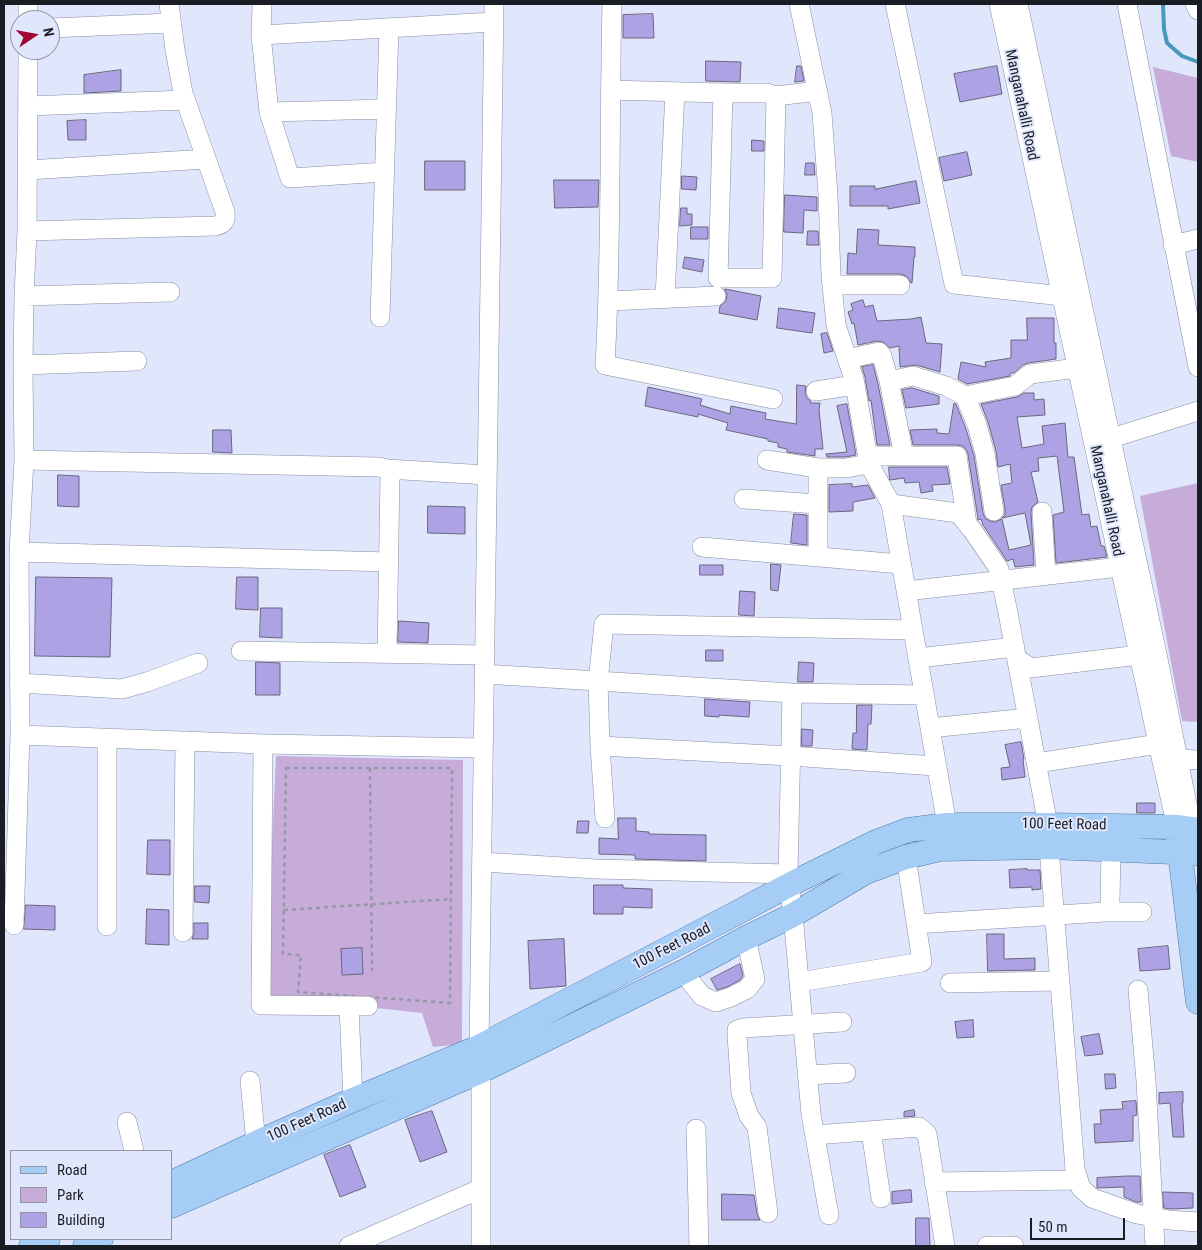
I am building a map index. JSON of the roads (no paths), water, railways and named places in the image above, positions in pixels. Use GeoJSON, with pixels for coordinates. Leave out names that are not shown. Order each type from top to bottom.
{"type":"FeatureCollection","features":[{"type":"Feature","properties":{"kind":"main road","name":"100 Feet Road"},"geometry":{"type":"LineString","coordinates":[[172,1183],[353,1100],[479,1047],[731,916],[788,880],[908,830],[947,825],[1048,836],[1190,841]]}},
{"type":"Feature","properties":{"kind":"main road","name":"100 Feet Road"},"geometry":{"type":"LineString","coordinates":[[172,1206],[480,1071],[683,972],[794,915],[866,872],[906,857],[940,849],[1048,836],[1111,849],[1190,841]]}},
{"type":"Feature","properties":{"kind":"main road","name":"Manganahalli Road"},"geometry":{"type":"LineString","coordinates":[[1190,841],[1198,879]]}},
{"type":"Feature","properties":{"kind":"main road","name":"Manganahalli Road"},"geometry":{"type":"LineString","coordinates":[[1190,841],[1198,1002]]}},
{"type":"Feature","properties":{"kind":"main road"},"geometry":{"type":"LineString","coordinates":[[31,1246],[46,1240]]}},
{"type":"Feature","properties":{"kind":"main road"},"geometry":{"type":"LineString","coordinates":[[85,1246],[99,1240]]}},
{"type":"Feature","properties":{"kind":"street"},"geometry":{"type":"LineString","coordinates":[[27,231],[221,225],[224,222],[226,218],[225,212],[185,100],[175,50],[169,4]]}},
{"type":"Feature","properties":{"kind":"street"},"geometry":{"type":"LineString","coordinates":[[262,4],[261,35],[269,112],[290,178],[385,172]]}},
{"type":"Feature","properties":{"kind":"street"},"geometry":{"type":"LineString","coordinates":[[612,4],[609,301],[605,365],[773,399]]}},
{"type":"Feature","properties":{"kind":"street"},"geometry":{"type":"LineString","coordinates":[[799,4],[822,113],[836,325],[855,385],[868,460],[891,504],[947,825]]}},
{"type":"Feature","properties":{"kind":"street"},"geometry":{"type":"LineString","coordinates":[[895,4],[954,284],[1062,296]]}},
{"type":"Feature","properties":{"kind":"street","name":"Manganahalli Road"},"geometry":{"type":"LineString","coordinates":[[999,4],[1158,744],[1190,841]]}},
{"type":"Feature","properties":{"kind":"street","name":"Manganahalli Road"},"geometry":{"type":"LineString","coordinates":[[1018,4],[1157,654],[1178,759],[1190,841]]}},
{"type":"Feature","properties":{"kind":"street"},"geometry":{"type":"LineString","coordinates":[[1127,4],[1173,245],[1192,307],[1198,367]]}},
{"type":"Feature","properties":{"kind":"street"},"geometry":{"type":"LineString","coordinates":[[1195,4],[1198,10]]}},
{"type":"Feature","properties":{"kind":"street"},"geometry":{"type":"LineString","coordinates":[[261,35],[389,28],[494,13],[479,1047],[481,1246]]}},
{"type":"Feature","properties":{"kind":"street"},"geometry":{"type":"LineString","coordinates":[[60,28],[171,23]]}},
{"type":"Feature","properties":{"kind":"street"},"geometry":{"type":"LineString","coordinates":[[380,317],[389,28]]}},
{"type":"Feature","properties":{"kind":"street"},"geometry":{"type":"LineString","coordinates":[[14,925],[20,735],[14,674],[24,460],[23,365],[28,170],[28,60]]}},
{"type":"Feature","properties":{"kind":"street"},"geometry":{"type":"LineString","coordinates":[[610,90],[767,93],[776,96],[818,91]]}},
{"type":"Feature","properties":{"kind":"street"},"geometry":{"type":"LineString","coordinates":[[665,298],[675,92]]}},
{"type":"Feature","properties":{"kind":"street"},"geometry":{"type":"LineString","coordinates":[[723,93],[718,278],[772,278],[776,96]]}},
{"type":"Feature","properties":{"kind":"street"},"geometry":{"type":"LineString","coordinates":[[28,106],[185,100]]}},
{"type":"Feature","properties":{"kind":"street"},"geometry":{"type":"LineString","coordinates":[[269,112],[387,109]]}},
{"type":"Feature","properties":{"kind":"street"},"geometry":{"type":"LineString","coordinates":[[28,170],[206,160]]}},
{"type":"Feature","properties":{"kind":"street"},"geometry":{"type":"LineString","coordinates":[[1173,245],[1198,240]]}},
{"type":"Feature","properties":{"kind":"street"},"geometry":{"type":"LineString","coordinates":[[832,285],[900,285]]}},
{"type":"Feature","properties":{"kind":"street"},"geometry":{"type":"LineString","coordinates":[[24,296],[170,292]]}},
{"type":"Feature","properties":{"kind":"street"},"geometry":{"type":"LineString","coordinates":[[609,301],[716,296]]}},
{"type":"Feature","properties":{"kind":"street"},"geometry":{"type":"LineString","coordinates":[[847,358],[879,352],[882,356],[904,456]]}},
{"type":"Feature","properties":{"kind":"street"},"geometry":{"type":"LineString","coordinates":[[23,365],[137,361]]}},
{"type":"Feature","properties":{"kind":"street"},"geometry":{"type":"LineString","coordinates":[[889,381],[913,376],[946,386],[965,396],[1015,386],[1030,374],[1078,368]]}},
{"type":"Feature","properties":{"kind":"street"},"geometry":{"type":"LineString","coordinates":[[816,391],[855,385]]}},
{"type":"Feature","properties":{"kind":"street"},"geometry":{"type":"LineString","coordinates":[[965,396],[977,425],[983,447],[994,510]]}},
{"type":"Feature","properties":{"kind":"street"},"geometry":{"type":"LineString","coordinates":[[1094,444],[1198,410]]}},
{"type":"Feature","properties":{"kind":"street"},"geometry":{"type":"LineString","coordinates":[[767,460],[818,468],[846,468],[868,460],[904,456],[957,456],[967,524]]}},
{"type":"Feature","properties":{"kind":"street"},"geometry":{"type":"LineString","coordinates":[[24,460],[379,466],[387,469],[488,476]]}},
{"type":"Feature","properties":{"kind":"street"},"geometry":{"type":"LineString","coordinates":[[818,468],[818,557]]}},
{"type":"Feature","properties":{"kind":"street"},"geometry":{"type":"LineString","coordinates":[[387,469],[390,475],[387,653]]}},
{"type":"Feature","properties":{"kind":"street"},"geometry":{"type":"LineString","coordinates":[[744,499],[818,504]]}},
{"type":"Feature","properties":{"kind":"street"},"geometry":{"type":"LineString","coordinates":[[891,504],[958,513],[999,569],[1028,718],[1048,836],[1075,1169],[1081,1188],[1092,1198],[1137,1214],[1169,1220],[1198,1222]]}},
{"type":"Feature","properties":{"kind":"street"},"geometry":{"type":"LineString","coordinates":[[1042,512],[1046,575]]}},
{"type":"Feature","properties":{"kind":"street"},"geometry":{"type":"LineString","coordinates":[[702,547],[902,564]]}},
{"type":"Feature","properties":{"kind":"street"},"geometry":{"type":"LineString","coordinates":[[19,552],[389,562]]}},
{"type":"Feature","properties":{"kind":"street"},"geometry":{"type":"LineString","coordinates":[[906,591],[1120,567]]}},
{"type":"Feature","properties":{"kind":"street"},"geometry":{"type":"LineString","coordinates":[[605,818],[598,682],[604,624],[913,630]]}},
{"type":"Feature","properties":{"kind":"street"},"geometry":{"type":"LineString","coordinates":[[242,651],[485,655]]}},
{"type":"Feature","properties":{"kind":"street"},"geometry":{"type":"LineString","coordinates":[[918,658],[1016,653],[1031,668],[1139,655]]}},
{"type":"Feature","properties":{"kind":"street"},"geometry":{"type":"LineString","coordinates":[[14,674],[122,689],[198,663]]}},
{"type":"Feature","properties":{"kind":"street"},"geometry":{"type":"LineString","coordinates":[[484,674],[792,693],[924,695]]}},
{"type":"Feature","properties":{"kind":"street"},"geometry":{"type":"LineString","coordinates":[[792,693],[788,880],[794,915],[811,1114],[829,1215]]}},
{"type":"Feature","properties":{"kind":"street"},"geometry":{"type":"LineString","coordinates":[[930,728],[1028,718]]}},
{"type":"Feature","properties":{"kind":"street"},"geometry":{"type":"LineString","coordinates":[[20,735],[264,744],[483,748]]}},
{"type":"Feature","properties":{"kind":"street"},"geometry":{"type":"LineString","coordinates":[[106,926],[107,738]]}},
{"type":"Feature","properties":{"kind":"street"},"geometry":{"type":"LineString","coordinates":[[183,932],[185,741]]}},
{"type":"Feature","properties":{"kind":"street"},"geometry":{"type":"LineString","coordinates":[[264,744],[260,1005],[368,1006]]}},
{"type":"Feature","properties":{"kind":"street"},"geometry":{"type":"LineString","coordinates":[[1036,763],[1158,744]]}},
{"type":"Feature","properties":{"kind":"street"},"geometry":{"type":"LineString","coordinates":[[600,746],[936,766]]}},
{"type":"Feature","properties":{"kind":"street"},"geometry":{"type":"LineString","coordinates":[[1178,759],[1198,760]]}},
{"type":"Feature","properties":{"kind":"street"},"geometry":{"type":"LineString","coordinates":[[1105,912],[1109,908],[1110,902],[1111,849]]}},
{"type":"Feature","properties":{"kind":"street"},"geometry":{"type":"LineString","coordinates":[[799,982],[922,962],[906,857]]}},
{"type":"Feature","properties":{"kind":"street"},"geometry":{"type":"LineString","coordinates":[[482,862],[788,880]]}},
{"type":"Feature","properties":{"kind":"street"},"geometry":{"type":"LineString","coordinates":[[916,924],[1105,912],[1142,912]]}},
{"type":"Feature","properties":{"kind":"street"},"geometry":{"type":"LineString","coordinates":[[683,972],[702,996],[716,1002],[747,989],[755,979],[746,938]]}},
{"type":"Feature","properties":{"kind":"street"},"geometry":{"type":"LineString","coordinates":[[950,983],[1059,980]]}},
{"type":"Feature","properties":{"kind":"street"},"geometry":{"type":"LineString","coordinates":[[1138,990],[1146,1081],[1155,1246]]}},
{"type":"Feature","properties":{"kind":"street"},"geometry":{"type":"LineString","coordinates":[[349,1006],[353,1100]]}},
{"type":"Feature","properties":{"kind":"street"},"geometry":{"type":"LineString","coordinates":[[768,1213],[757,1127],[749,1116],[741,1093],[737,1030],[743,1028],[842,1022]]}},
{"type":"Feature","properties":{"kind":"street"},"geometry":{"type":"LineString","coordinates":[[807,1075],[846,1073]]}},
{"type":"Feature","properties":{"kind":"street"},"geometry":{"type":"LineString","coordinates":[[250,1081],[256,1143]]}},
{"type":"Feature","properties":{"kind":"street"},"geometry":{"type":"LineString","coordinates":[[127,1122],[134,1150]]}},
{"type":"Feature","properties":{"kind":"street"},"geometry":{"type":"LineString","coordinates":[[815,1136],[918,1127],[927,1134],[945,1246]]}},
{"type":"Feature","properties":{"kind":"street"},"geometry":{"type":"LineString","coordinates":[[696,1129],[699,1246]]}},
{"type":"Feature","properties":{"kind":"street"},"geometry":{"type":"LineString","coordinates":[[871,1131],[881,1198]]}},
{"type":"Feature","properties":{"kind":"street"},"geometry":{"type":"LineString","coordinates":[[934,1182],[1078,1180]]}},
{"type":"Feature","properties":{"kind":"street"},"geometry":{"type":"LineString","coordinates":[[349,1246],[480,1189]]}},
{"type":"Feature","properties":{"kind":"street"},"geometry":{"type":"LineString","coordinates":[[987,1246],[1014,1246]]}},
{"type":"Feature","properties":{"kind":"waterway"},"geometry":{"type":"LineString","coordinates":[[1163,4],[1164,29],[1167,43],[1182,56],[1198,62]]}}]}
